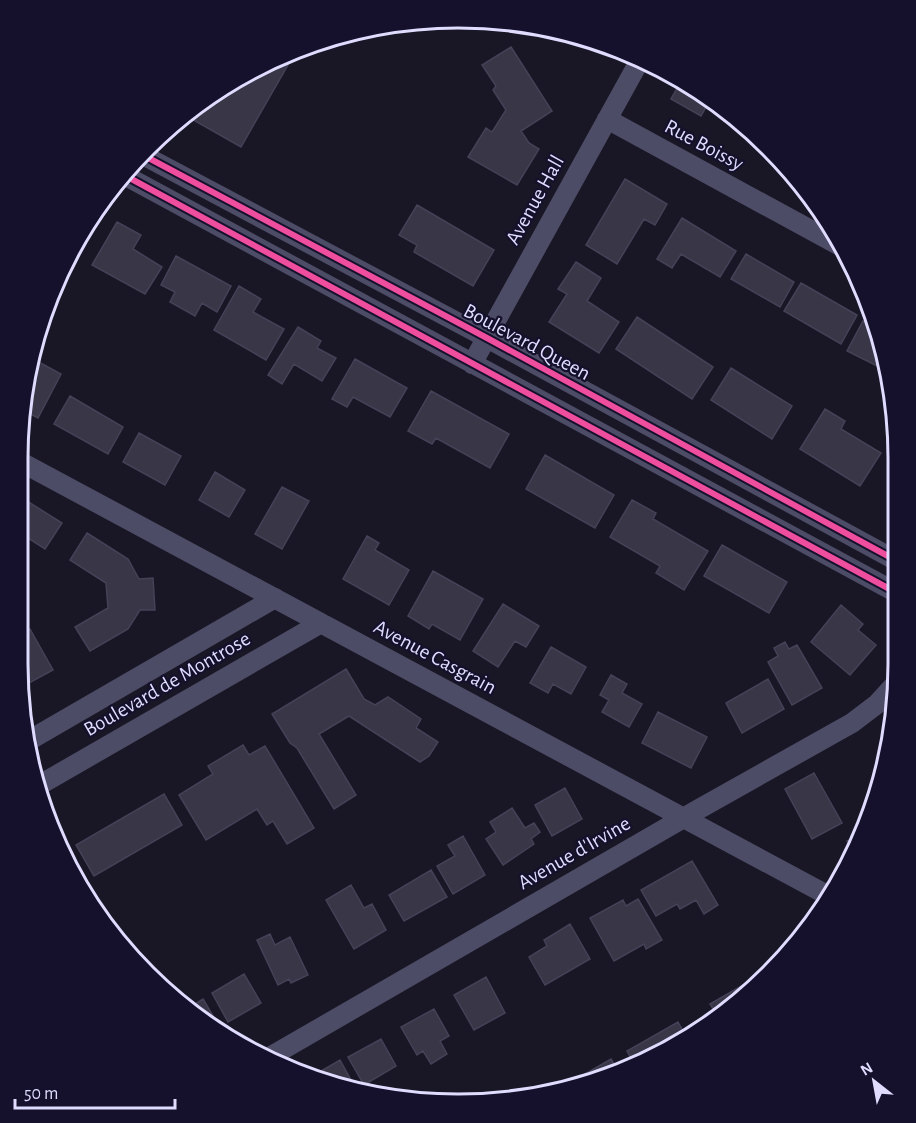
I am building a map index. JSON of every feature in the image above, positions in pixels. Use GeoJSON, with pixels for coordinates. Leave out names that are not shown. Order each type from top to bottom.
{"type":"FeatureCollection","features":[{"type":"Feature","properties":{"kind":"street","name":"Avenue Hall"},"geometry":{"type":"LineString","coordinates":[[472,364],[636,67]]}},
{"type":"Feature","properties":{"kind":"street","name":"Rue Boissy"},"geometry":{"type":"LineString","coordinates":[[606,119],[828,239]]}},
{"type":"Feature","properties":{"kind":"street","name":"Boulevard Queen"},"geometry":{"type":"LineString","coordinates":[[150,159],[487,338],[888,556]]}},
{"type":"Feature","properties":{"kind":"street","name":"Boulevard Queen"},"geometry":{"type":"LineString","coordinates":[[131,180],[888,588]]}},
{"type":"Feature","properties":{"kind":"street","name":"Avenue Casgrain"},"geometry":{"type":"LineString","coordinates":[[28,466],[822,892]]}},
{"type":"Feature","properties":{"kind":"street","name":"Boulevard de Montrose"},"geometry":{"type":"LineString","coordinates":[[35,737],[275,598]]}},
{"type":"Feature","properties":{"kind":"street","name":"Boulevard de Montrose"},"geometry":{"type":"LineString","coordinates":[[45,782],[321,623]]}},
{"type":"Feature","properties":{"kind":"street","name":"Avenue d'Irvine"},"geometry":{"type":"LineString","coordinates":[[276,1054],[852,723],[877,704],[887,693]]}},
{"type":"Feature","properties":{"kind":"building"},"geometry":{"type":"Polygon","coordinates":[[[511,47],[552,111],[521,131],[529,143],[539,149],[517,185],[468,157],[486,128],[492,132],[506,110],[493,90],[496,86],[482,65],[511,47]]]}},
{"type":"Feature","properties":{"kind":"building"},"geometry":{"type":"Polygon","coordinates":[[[289,63],[241,147],[193,120],[243,86],[289,63]]]}},
{"type":"Feature","properties":{"kind":"building"},"geometry":{"type":"Polygon","coordinates":[[[677,88],[706,107],[701,116],[671,99],[677,88]]]}},
{"type":"Feature","properties":{"kind":"building"},"geometry":{"type":"Polygon","coordinates":[[[625,179],[667,204],[655,225],[644,219],[617,264],[586,245],[625,179]]]}},
{"type":"Feature","properties":{"kind":"building"},"geometry":{"type":"Polygon","coordinates":[[[417,205],[494,250],[473,286],[414,252],[417,245],[399,235],[417,205]]]}},
{"type":"Feature","properties":{"kind":"building"},"geometry":{"type":"Polygon","coordinates":[[[682,218],[736,251],[720,277],[681,254],[672,268],[657,259],[682,218]]]}},
{"type":"Feature","properties":{"kind":"building"},"geometry":{"type":"Polygon","coordinates":[[[117,222],[141,235],[133,249],[162,267],[145,294],[92,265],[117,222]]]}},
{"type":"Feature","properties":{"kind":"building"},"geometry":{"type":"Polygon","coordinates":[[[746,254],[794,282],[780,307],[731,279],[746,254]]]}},
{"type":"Feature","properties":{"kind":"building"},"geometry":{"type":"Polygon","coordinates":[[[176,256],[231,286],[217,312],[202,303],[195,316],[170,302],[175,292],[161,285],[176,256]]]}},
{"type":"Feature","properties":{"kind":"building"},"geometry":{"type":"Polygon","coordinates":[[[576,262],[601,278],[587,301],[619,322],[599,353],[549,322],[567,294],[558,289],[576,262]]]}},
{"type":"Feature","properties":{"kind":"building"},"geometry":{"type":"Polygon","coordinates":[[[801,283],[857,315],[841,344],[784,311],[801,283]]]}},
{"type":"Feature","properties":{"kind":"building"},"geometry":{"type":"Polygon","coordinates":[[[239,286],[261,299],[253,312],[284,329],[266,360],[214,330],[239,286]]]}},
{"type":"Feature","properties":{"kind":"building"},"geometry":{"type":"Polygon","coordinates":[[[637,317],[713,367],[692,399],[616,349],[637,317]]]}},
{"type":"Feature","properties":{"kind":"building"},"geometry":{"type":"Polygon","coordinates":[[[863,321],[866,322],[877,366],[847,351],[863,321]]]}},
{"type":"Feature","properties":{"kind":"building"},"geometry":{"type":"Polygon","coordinates":[[[298,327],[321,341],[317,348],[336,358],[322,381],[294,364],[282,384],[268,375],[298,327]]]}},
{"type":"Feature","properties":{"kind":"building"},"geometry":{"type":"Polygon","coordinates":[[[355,359],[407,388],[390,417],[353,397],[347,407],[332,399],[355,359]]]}},
{"type":"Feature","properties":{"kind":"building"},"geometry":{"type":"Polygon","coordinates":[[[40,362],[61,374],[38,418],[31,414],[40,362]]]}},
{"type":"Feature","properties":{"kind":"building"},"geometry":{"type":"Polygon","coordinates":[[[731,368],[792,406],[772,439],[711,400],[731,368]]]}},
{"type":"Feature","properties":{"kind":"building"},"geometry":{"type":"Polygon","coordinates":[[[431,391],[509,434],[490,468],[436,438],[432,444],[408,431],[431,391]]]}},
{"type":"Feature","properties":{"kind":"building"},"geometry":{"type":"Polygon","coordinates":[[[70,396],[123,427],[108,454],[54,424],[70,396]]]}},
{"type":"Feature","properties":{"kind":"building"},"geometry":{"type":"Polygon","coordinates":[[[825,409],[845,421],[841,429],[881,453],[860,486],[800,449],[825,409]]]}},
{"type":"Feature","properties":{"kind":"building"},"geometry":{"type":"Polygon","coordinates":[[[139,433],[181,456],[165,485],[123,462],[139,433]]]}},
{"type":"Feature","properties":{"kind":"building"},"geometry":{"type":"Polygon","coordinates":[[[545,455],[614,495],[595,528],[526,489],[545,455]]]}},
{"type":"Feature","properties":{"kind":"building"},"geometry":{"type":"Polygon","coordinates":[[[215,472],[245,490],[229,517],[199,500],[215,472]]]}},
{"type":"Feature","properties":{"kind":"building"},"geometry":{"type":"Polygon","coordinates":[[[282,487],[309,501],[282,549],[255,534],[282,487]]]}},
{"type":"Feature","properties":{"kind":"building"},"geometry":{"type":"Polygon","coordinates":[[[632,500],[656,513],[653,519],[708,551],[684,590],[656,573],[660,566],[610,537],[632,500]]]}},
{"type":"Feature","properties":{"kind":"building"},"geometry":{"type":"Polygon","coordinates":[[[28,502],[62,523],[45,549],[28,538],[28,502]]]}},
{"type":"Feature","properties":{"kind":"building"},"geometry":{"type":"Polygon","coordinates":[[[87,533],[128,559],[139,579],[153,578],[155,610],[140,610],[128,629],[90,651],[75,627],[108,608],[106,583],[70,560],[87,533]]]}},
{"type":"Feature","properties":{"kind":"building"},"geometry":{"type":"Polygon","coordinates":[[[367,536],[379,543],[375,550],[409,570],[389,605],[343,579],[367,536]]]}},
{"type":"Feature","properties":{"kind":"building"},"geometry":{"type":"Polygon","coordinates":[[[722,545],[787,582],[769,613],[704,576],[722,545]]]}},
{"type":"Feature","properties":{"kind":"building"},"geometry":{"type":"Polygon","coordinates":[[[433,571],[483,599],[460,640],[432,624],[429,629],[408,616],[433,571]]]}},
{"type":"Feature","properties":{"kind":"building"},"geometry":{"type":"Polygon","coordinates":[[[503,604],[539,626],[526,647],[515,641],[498,667],[473,651],[503,604]]]}},
{"type":"Feature","properties":{"kind":"building"},"geometry":{"type":"Polygon","coordinates":[[[841,605],[863,624],[858,630],[876,645],[850,675],[811,642],[841,605]]]}},
{"type":"Feature","properties":{"kind":"building"},"geometry":{"type":"Polygon","coordinates":[[[30,629],[53,670],[29,683],[28,665],[28,630],[30,629]]]}},
{"type":"Feature","properties":{"kind":"building"},"geometry":{"type":"Polygon","coordinates":[[[785,642],[789,649],[797,645],[822,688],[792,705],[768,662],[778,656],[774,648],[785,642]]]}},
{"type":"Feature","properties":{"kind":"building"},"geometry":{"type":"Polygon","coordinates":[[[551,647],[586,667],[571,694],[553,684],[548,693],[530,683],[551,647]]]}},
{"type":"Feature","properties":{"kind":"building"},"geometry":{"type":"Polygon","coordinates":[[[346,669],[364,699],[375,705],[388,697],[421,719],[416,728],[438,742],[429,756],[420,762],[349,716],[319,734],[356,795],[334,809],[297,748],[290,743],[272,714],[346,669]]]}},
{"type":"Feature","properties":{"kind":"building"},"geometry":{"type":"Polygon","coordinates":[[[611,675],[627,684],[622,693],[642,704],[629,727],[602,712],[609,700],[600,695],[611,675]]]}},
{"type":"Feature","properties":{"kind":"building"},"geometry":{"type":"Polygon","coordinates":[[[768,679],[784,709],[742,733],[726,703],[768,679]]]}},
{"type":"Feature","properties":{"kind":"building"},"geometry":{"type":"Polygon","coordinates":[[[658,712],[707,737],[691,768],[642,743],[658,712]]]}},
{"type":"Feature","properties":{"kind":"building"},"geometry":{"type":"Polygon","coordinates":[[[243,745],[249,755],[265,746],[314,828],[287,844],[273,821],[267,825],[257,809],[206,840],[179,795],[213,774],[208,766],[243,745]]]}},
{"type":"Feature","properties":{"kind":"building"},"geometry":{"type":"Polygon","coordinates":[[[814,773],[842,823],[812,839],[785,789],[814,773]]]}},
{"type":"Feature","properties":{"kind":"building"},"geometry":{"type":"Polygon","coordinates":[[[565,788],[582,819],[552,836],[535,805],[565,788]]]}},
{"type":"Feature","properties":{"kind":"building"},"geometry":{"type":"Polygon","coordinates":[[[164,794],[182,825],[94,876],[76,845],[164,794]]]}},
{"type":"Feature","properties":{"kind":"building"},"geometry":{"type":"Polygon","coordinates":[[[512,808],[525,828],[534,823],[540,832],[531,839],[534,844],[503,865],[486,839],[496,832],[490,822],[512,808]]]}},
{"type":"Feature","properties":{"kind":"building"},"geometry":{"type":"Polygon","coordinates":[[[463,836],[485,875],[453,894],[437,866],[455,856],[448,845],[463,836]]]}},
{"type":"Feature","properties":{"kind":"building"},"geometry":{"type":"Polygon","coordinates":[[[692,861],[718,905],[704,914],[696,900],[680,909],[677,904],[656,916],[641,890],[692,861]]]}},
{"type":"Feature","properties":{"kind":"building"},"geometry":{"type":"Polygon","coordinates":[[[431,870],[447,897],[404,921],[389,895],[431,870]]]}},
{"type":"Feature","properties":{"kind":"building"},"geometry":{"type":"Polygon","coordinates":[[[351,885],[364,908],[372,904],[386,930],[354,949],[326,900],[351,885]]]}},
{"type":"Feature","properties":{"kind":"building"},"geometry":{"type":"Polygon","coordinates":[[[638,899],[662,940],[646,949],[644,944],[614,961],[590,918],[623,900],[626,906],[638,899]]]}},
{"type":"Feature","properties":{"kind":"building"},"geometry":{"type":"Polygon","coordinates":[[[570,924],[590,959],[545,985],[529,957],[547,946],[544,940],[570,924]]]}},
{"type":"Feature","properties":{"kind":"building"},"geometry":{"type":"Polygon","coordinates":[[[270,934],[275,945],[290,937],[308,975],[291,983],[289,979],[278,985],[257,940],[270,934]]]}},
{"type":"Feature","properties":{"kind":"building"},"geometry":{"type":"Polygon","coordinates":[[[244,974],[261,1003],[228,1022],[212,993],[244,974]]]}},
{"type":"Feature","properties":{"kind":"building"},"geometry":{"type":"Polygon","coordinates":[[[486,977],[505,1013],[474,1030],[454,995],[486,977]]]}},
{"type":"Feature","properties":{"kind":"building"},"geometry":{"type":"Polygon","coordinates":[[[743,985],[743,986],[714,1010],[710,1004],[743,985]]]}},
{"type":"Feature","properties":{"kind":"building"},"geometry":{"type":"Polygon","coordinates":[[[203,999],[215,1019],[197,1006],[195,1004],[203,999]]]}},
{"type":"Feature","properties":{"kind":"building"},"geometry":{"type":"Polygon","coordinates":[[[434,1009],[449,1036],[440,1041],[447,1054],[431,1064],[423,1051],[417,1055],[401,1027],[434,1009]]]}},
{"type":"Feature","properties":{"kind":"building"},"geometry":{"type":"Polygon","coordinates":[[[678,1022],[683,1031],[631,1058],[627,1051],[678,1022]]]}},
{"type":"Feature","properties":{"kind":"building"},"geometry":{"type":"Polygon","coordinates":[[[381,1039],[396,1066],[365,1084],[348,1057],[381,1039]]]}},
{"type":"Feature","properties":{"kind":"building"},"geometry":{"type":"Polygon","coordinates":[[[611,1059],[614,1065],[596,1072],[580,1077],[611,1059]]]}},
{"type":"Feature","properties":{"kind":"building"},"geometry":{"type":"Polygon","coordinates":[[[340,1060],[352,1081],[347,1080],[320,1072],[340,1060]]]}},
{"type":"Feature","properties":{"kind":"cycle path"},"geometry":{"type":"LineString","coordinates":[[150,159],[487,338],[888,556]]}},
{"type":"Feature","properties":{"kind":"cycle path"},"geometry":{"type":"LineString","coordinates":[[132,179],[888,588]]}}]}
